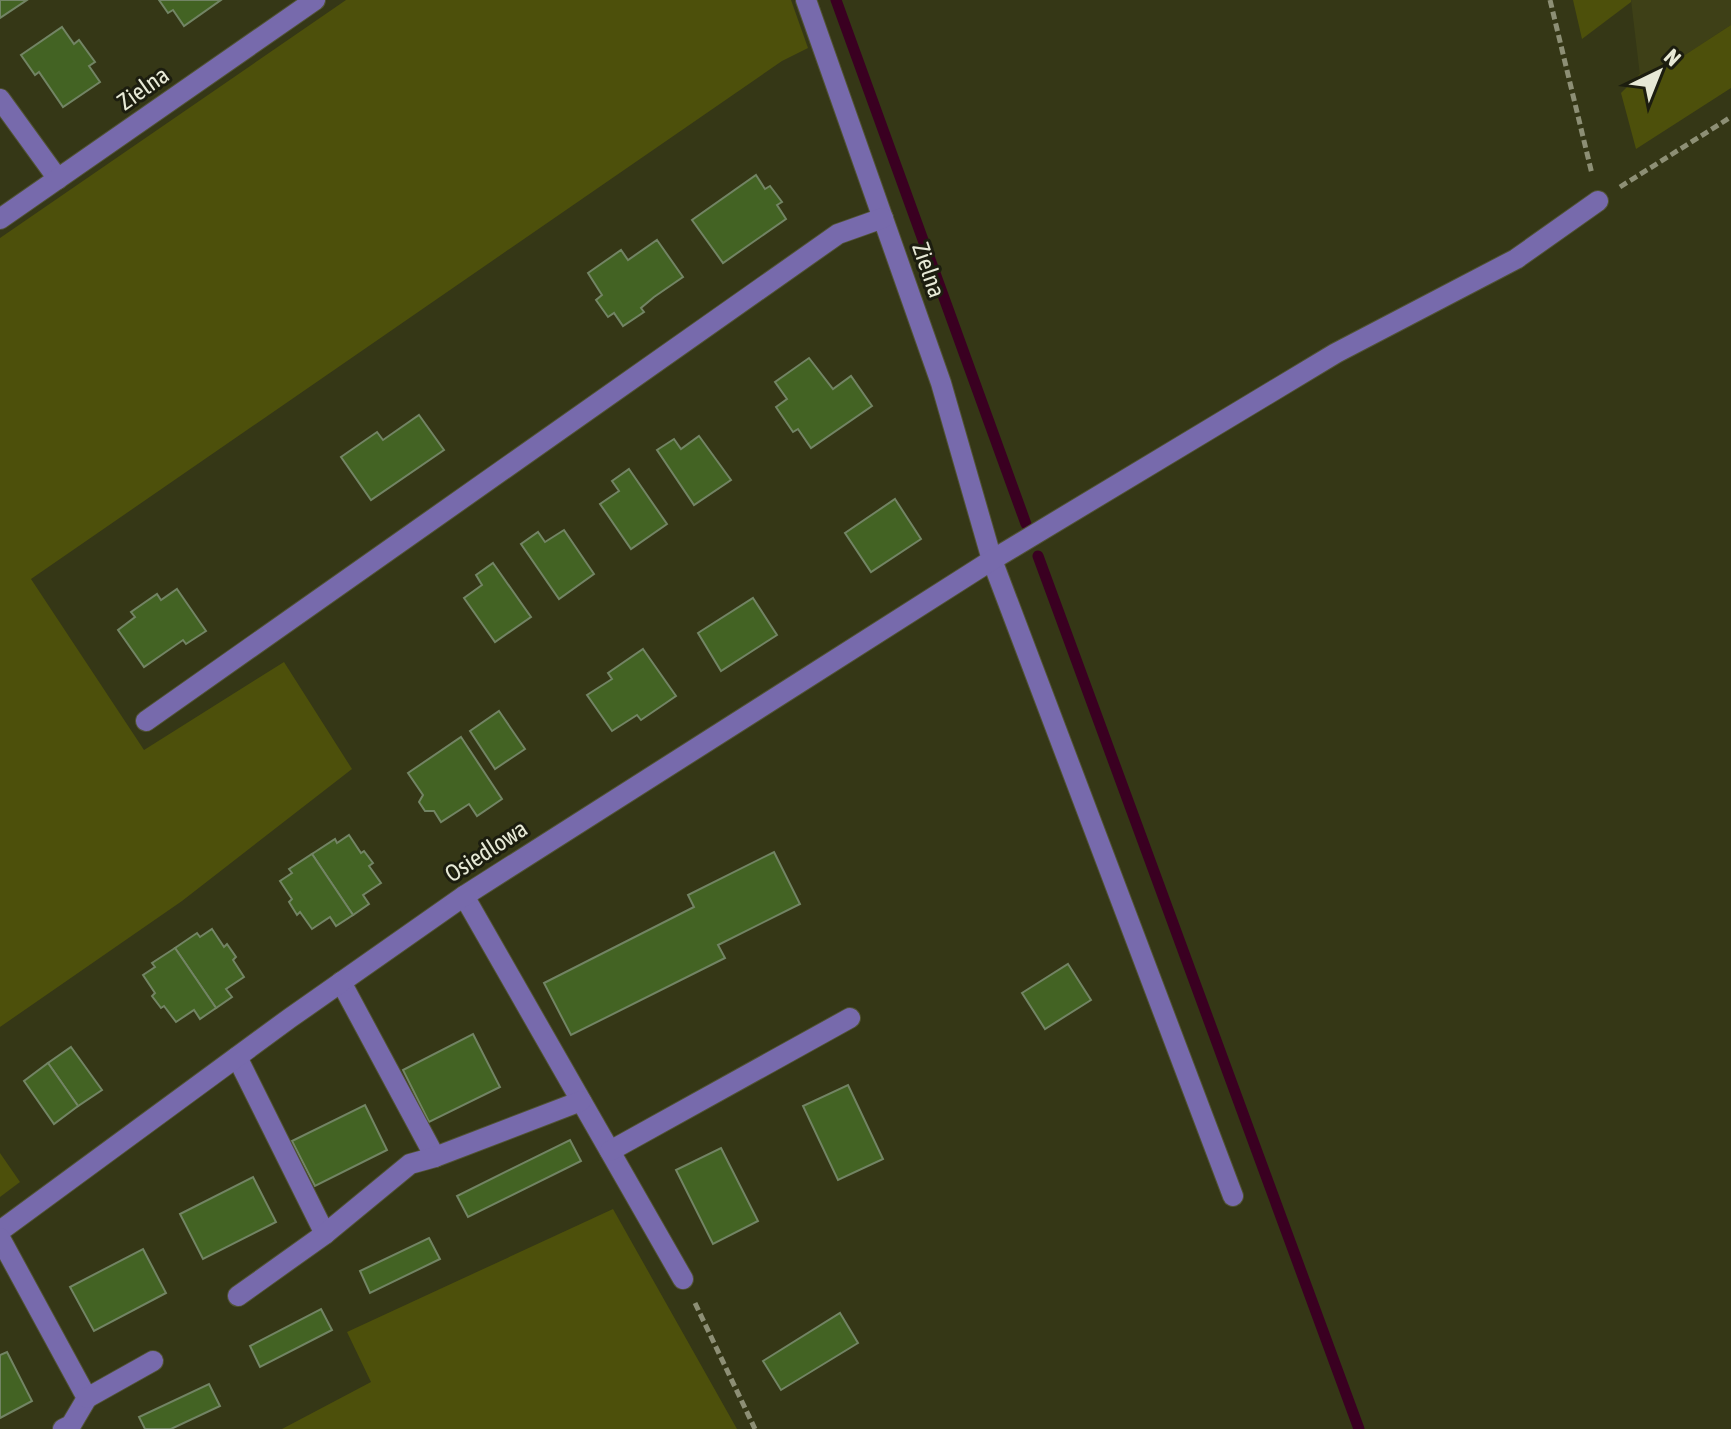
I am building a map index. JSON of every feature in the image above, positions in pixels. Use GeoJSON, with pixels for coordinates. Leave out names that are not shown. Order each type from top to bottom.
{"type":"FeatureCollection","features":[{"type":"Feature","properties":{"kind":"street","name":"Zielna"},"geometry":{"type":"LineString","coordinates":[[0,219],[288,8],[315,0]]}},
{"type":"Feature","properties":{"kind":"street","name":"Zielna"},"geometry":{"type":"LineString","coordinates":[[806,0],[941,383],[992,560],[1233,1196]]}},
{"type":"Feature","properties":{"kind":"street"},"geometry":{"type":"LineString","coordinates":[[0,99],[58,179]]}},
{"type":"Feature","properties":{"kind":"street","name":"Osiedlowa"},"geometry":{"type":"LineString","coordinates":[[0,1231],[464,896],[992,560],[1336,353],[1516,259],[1598,201]]}},
{"type":"Feature","properties":{"kind":"street"},"geometry":{"type":"LineString","coordinates":[[146,721],[838,234],[883,218]]}},
{"type":"Feature","properties":{"kind":"street"},"geometry":{"type":"LineString","coordinates":[[464,896],[683,1279]]}},
{"type":"Feature","properties":{"kind":"street"},"geometry":{"type":"LineString","coordinates":[[341,982],[435,1157]]}},
{"type":"Feature","properties":{"kind":"street"},"geometry":{"type":"LineString","coordinates":[[610,1151],[850,1018]]}},
{"type":"Feature","properties":{"kind":"street"},"geometry":{"type":"LineString","coordinates":[[237,1057],[325,1234]]}},
{"type":"Feature","properties":{"kind":"street"},"geometry":{"type":"LineString","coordinates":[[238,1296],[325,1234],[410,1164],[581,1101]]}},
{"type":"Feature","properties":{"kind":"street"},"geometry":{"type":"LineString","coordinates":[[0,1238],[87,1398]]}},
{"type":"Feature","properties":{"kind":"street"},"geometry":{"type":"LineString","coordinates":[[63,1429],[71,1425],[87,1398],[153,1361]]}},
{"type":"Feature","properties":{"kind":"path"},"geometry":{"type":"LineString","coordinates":[[1550,0],[1598,201],[1731,117]]}},
{"type":"Feature","properties":{"kind":"path"},"geometry":{"type":"LineString","coordinates":[[683,1279],[755,1429]]}},
{"type":"Feature","properties":{"kind":"shaded area"},"geometry":{"type":"Polygon","coordinates":[[[346,0],[791,0],[808,48],[782,61],[31,579],[144,750],[284,662],[352,769],[182,901],[0,1027],[0,238],[346,0]]]}},
{"type":"Feature","properties":{"kind":"shaded area"},"geometry":{"type":"Polygon","coordinates":[[[1573,0],[1631,0],[1631,2],[1582,39],[1573,0]]]}},
{"type":"Feature","properties":{"kind":"shaded area"},"geometry":{"type":"Polygon","coordinates":[[[1631,0],[1731,0],[1731,25],[1641,84],[1631,0]]]}},
{"type":"Feature","properties":{"kind":"shaded area"},"geometry":{"type":"Polygon","coordinates":[[[1731,25],[1731,88],[1636,149],[1621,93],[1640,74],[1642,83],[1731,25]]]}},
{"type":"Feature","properties":{"kind":"shaded area"},"geometry":{"type":"Polygon","coordinates":[[[0,1153],[20,1182],[0,1197],[0,1153]]]}},
{"type":"Feature","properties":{"kind":"shaded area"},"geometry":{"type":"Polygon","coordinates":[[[613,1209],[737,1429],[282,1429],[371,1382],[347,1332],[613,1209]]]}},
{"type":"Feature","properties":{"kind":"building"},"geometry":{"type":"Polygon","coordinates":[[[0,0],[27,0],[0,18],[0,0]]]}},
{"type":"Feature","properties":{"kind":"building"},"geometry":{"type":"Polygon","coordinates":[[[159,0],[221,0],[184,26],[173,10],[168,13],[159,0]]]}},
{"type":"Feature","properties":{"kind":"building"},"geometry":{"type":"Polygon","coordinates":[[[62,27],[74,44],[79,40],[95,62],[89,66],[100,82],[63,107],[39,72],[35,75],[21,55],[62,27]]]}},
{"type":"Feature","properties":{"kind":"building"},"geometry":{"type":"Polygon","coordinates":[[[756,175],[765,189],[770,186],[782,202],[777,205],[786,219],[723,263],[692,220],[756,175]]]}},
{"type":"Feature","properties":{"kind":"building"},"geometry":{"type":"Polygon","coordinates":[[[657,240],[683,277],[654,297],[641,308],[644,312],[623,326],[614,313],[608,317],[596,300],[602,295],[588,273],[621,250],[628,260],[657,240]]]}},
{"type":"Feature","properties":{"kind":"building"},"geometry":{"type":"Polygon","coordinates":[[[809,358],[833,389],[851,376],[872,406],[811,448],[798,429],[793,432],[776,407],[787,399],[775,382],[809,358]]]}},
{"type":"Feature","properties":{"kind":"building"},"geometry":{"type":"Polygon","coordinates":[[[419,415],[444,450],[371,500],[341,457],[377,432],[383,440],[419,415]]]}},
{"type":"Feature","properties":{"kind":"building"},"geometry":{"type":"Polygon","coordinates":[[[699,436],[731,480],[694,505],[657,450],[674,439],[681,449],[699,436]]]}},
{"type":"Feature","properties":{"kind":"building"},"geometry":{"type":"Polygon","coordinates":[[[629,469],[667,524],[631,549],[600,504],[619,491],[612,481],[629,469]]]}},
{"type":"Feature","properties":{"kind":"building"},"geometry":{"type":"Polygon","coordinates":[[[895,499],[921,539],[871,572],[845,533],[895,499]]]}},
{"type":"Feature","properties":{"kind":"building"},"geometry":{"type":"Polygon","coordinates":[[[564,530],[594,574],[559,599],[521,544],[538,532],[545,542],[564,530]]]}},
{"type":"Feature","properties":{"kind":"building"},"geometry":{"type":"Polygon","coordinates":[[[493,563],[531,617],[495,642],[464,598],[482,585],[476,575],[493,563]]]}},
{"type":"Feature","properties":{"kind":"building"},"geometry":{"type":"Polygon","coordinates":[[[177,589],[206,631],[186,644],[183,640],[144,667],[118,630],[135,617],[131,612],[157,594],[161,600],[177,589]]]}},
{"type":"Feature","properties":{"kind":"building"},"geometry":{"type":"Polygon","coordinates":[[[753,598],[777,635],[721,671],[698,633],[753,598]]]}},
{"type":"Feature","properties":{"kind":"building"},"geometry":{"type":"Polygon","coordinates":[[[643,649],[676,696],[641,720],[637,715],[612,731],[587,695],[612,679],[608,673],[643,649]]]}},
{"type":"Feature","properties":{"kind":"building"},"geometry":{"type":"Polygon","coordinates":[[[499,711],[525,749],[495,769],[470,731],[499,711]]]}},
{"type":"Feature","properties":{"kind":"building"},"geometry":{"type":"Polygon","coordinates":[[[461,737],[502,799],[477,816],[469,804],[441,822],[434,811],[425,811],[419,802],[423,795],[408,773],[461,737]]]}},
{"type":"Feature","properties":{"kind":"building"},"geometry":{"type":"Polygon","coordinates":[[[349,835],[361,853],[364,851],[373,863],[369,866],[381,883],[363,895],[369,904],[353,915],[312,854],[335,839],[337,843],[349,835]]]}},
{"type":"Feature","properties":{"kind":"building"},"geometry":{"type":"Polygon","coordinates":[[[774,852],[800,904],[718,945],[725,958],[571,1035],[544,983],[694,907],[688,895],[774,852]]]}},
{"type":"Feature","properties":{"kind":"building"},"geometry":{"type":"Polygon","coordinates":[[[312,854],[353,915],[336,926],[330,917],[312,929],[300,912],[297,915],[289,902],[292,899],[280,881],[292,873],[289,869],[312,854]]]}},
{"type":"Feature","properties":{"kind":"building"},"geometry":{"type":"Polygon","coordinates":[[[212,929],[224,947],[227,944],[236,957],[233,960],[244,977],[226,989],[232,997],[216,1008],[175,948],[197,933],[200,937],[212,929]]]}},
{"type":"Feature","properties":{"kind":"building"},"geometry":{"type":"Polygon","coordinates":[[[175,948],[216,1008],[200,1019],[194,1010],[176,1022],[152,996],[155,993],[143,975],[155,967],[152,963],[175,948]]]}},
{"type":"Feature","properties":{"kind":"building"},"geometry":{"type":"Polygon","coordinates":[[[1068,964],[1091,1000],[1045,1029],[1022,993],[1068,964]]]}},
{"type":"Feature","properties":{"kind":"building"},"geometry":{"type":"Polygon","coordinates":[[[473,1034],[500,1087],[429,1122],[403,1070],[473,1034]]]}},
{"type":"Feature","properties":{"kind":"building"},"geometry":{"type":"Polygon","coordinates":[[[71,1047],[102,1090],[78,1106],[48,1063],[71,1047]]]}},
{"type":"Feature","properties":{"kind":"building"},"geometry":{"type":"Polygon","coordinates":[[[48,1063],[78,1106],[54,1124],[24,1081],[48,1063]]]}},
{"type":"Feature","properties":{"kind":"building"},"geometry":{"type":"Polygon","coordinates":[[[848,1085],[883,1159],[838,1180],[803,1106],[848,1085]]]}},
{"type":"Feature","properties":{"kind":"building"},"geometry":{"type":"Polygon","coordinates":[[[365,1105],[387,1150],[315,1186],[292,1141],[365,1105]]]}},
{"type":"Feature","properties":{"kind":"building"},"geometry":{"type":"Polygon","coordinates":[[[570,1140],[581,1161],[468,1217],[457,1196],[570,1140]]]}},
{"type":"Feature","properties":{"kind":"building"},"geometry":{"type":"Polygon","coordinates":[[[721,1148],[758,1221],[713,1244],[676,1170],[721,1148]]]}},
{"type":"Feature","properties":{"kind":"building"},"geometry":{"type":"Polygon","coordinates":[[[253,1177],[276,1222],[203,1259],[180,1214],[253,1177]]]}},
{"type":"Feature","properties":{"kind":"building"},"geometry":{"type":"Polygon","coordinates":[[[429,1238],[440,1259],[370,1293],[360,1271],[429,1238]]]}},
{"type":"Feature","properties":{"kind":"building"},"geometry":{"type":"Polygon","coordinates":[[[143,1249],[166,1293],[94,1331],[70,1287],[143,1249]]]}},
{"type":"Feature","properties":{"kind":"building"},"geometry":{"type":"Polygon","coordinates":[[[321,1309],[332,1330],[260,1367],[250,1346],[321,1309]]]}},
{"type":"Feature","properties":{"kind":"building"},"geometry":{"type":"Polygon","coordinates":[[[840,1313],[858,1343],[781,1390],[763,1361],[840,1313]]]}},
{"type":"Feature","properties":{"kind":"building"},"geometry":{"type":"Polygon","coordinates":[[[7,1352],[32,1401],[0,1418],[0,1355],[7,1352]]]}},
{"type":"Feature","properties":{"kind":"building"},"geometry":{"type":"Polygon","coordinates":[[[209,1384],[220,1406],[171,1429],[145,1429],[139,1417],[209,1384]]]}},
{"type":"Feature","properties":{"kind":"waterway"},"geometry":{"type":"LineString","coordinates":[[836,0],[1026,524]]}},
{"type":"Feature","properties":{"kind":"waterway"},"geometry":{"type":"LineString","coordinates":[[1038,556],[1359,1429]]}}]}
